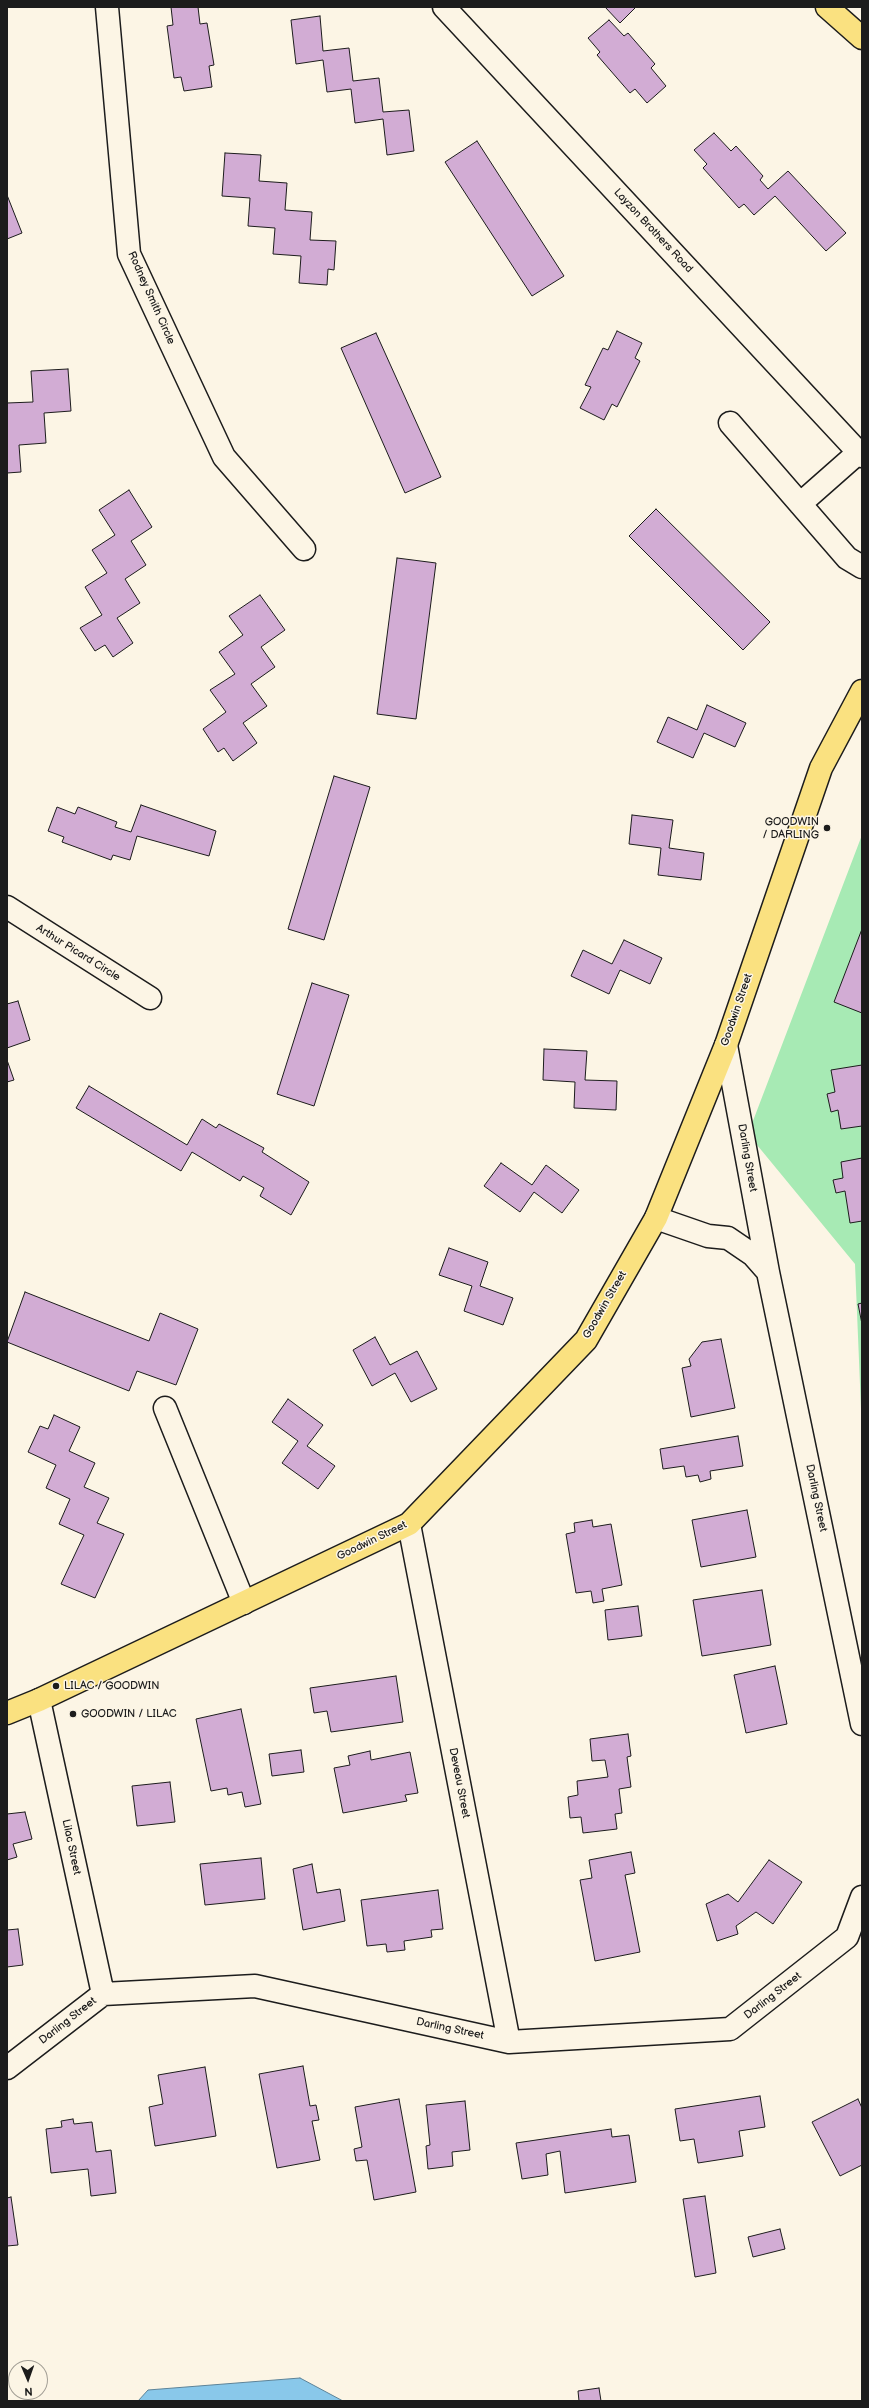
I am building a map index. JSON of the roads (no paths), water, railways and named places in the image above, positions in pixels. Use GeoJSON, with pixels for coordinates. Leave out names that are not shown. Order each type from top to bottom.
{"type":"FeatureCollection","features":[{"type":"Feature","properties":{"kind":"main road"},"geometry":{"type":"LineString","coordinates":[[827,7],[862,38]]}},
{"type":"Feature","properties":{"kind":"main road","name":"Goodwin Street"},"geometry":{"type":"LineString","coordinates":[[7,1713],[39,1700],[409,1524],[586,1340],[656,1218],[726,1044],[821,768],[862,691]]}},
{"type":"Feature","properties":{"kind":"street","name":"Rodney Smith Circle"},"geometry":{"type":"LineString","coordinates":[[107,7],[129,254],[224,457],[304,549]]}},
{"type":"Feature","properties":{"kind":"street","name":"Layzon Brothers Road"},"geometry":{"type":"LineString","coordinates":[[444,7],[860,454]]}},
{"type":"Feature","properties":{"kind":"street"},"geometry":{"type":"LineString","coordinates":[[730,422],[847,558],[862,567]]}},
{"type":"Feature","properties":{"kind":"street"},"geometry":{"type":"LineString","coordinates":[[800,504],[860,454]]}},
{"type":"Feature","properties":{"kind":"street","name":"Arthur Picard Circle"},"geometry":{"type":"LineString","coordinates":[[7,908],[150,998]]}},
{"type":"Feature","properties":{"kind":"street","name":"Darling Street"},"geometry":{"type":"LineString","coordinates":[[726,1044],[768,1272],[862,1724]]}},
{"type":"Feature","properties":{"kind":"street","name":"Darling Street"},"geometry":{"type":"LineString","coordinates":[[656,1218],[708,1236],[728,1238],[754,1255],[768,1272]]}},
{"type":"Feature","properties":{"kind":"street"},"geometry":{"type":"LineString","coordinates":[[165,1408],[244,1602]]}},
{"type":"Feature","properties":{"kind":"street","name":"Deveau Street"},"geometry":{"type":"LineString","coordinates":[[409,1524],[509,2042]]}},
{"type":"Feature","properties":{"kind":"street","name":"Lilac Street"},"geometry":{"type":"LineString","coordinates":[[39,1700],[103,1994]]}},
{"type":"Feature","properties":{"kind":"street","name":"Darling Street"},"geometry":{"type":"LineString","coordinates":[[7,2068],[103,1994],[255,1986],[509,2042],[730,2029],[847,1937],[862,1897]]}},
{"type":"Feature","properties":{"kind":"water"},"geometry":{"type":"Polygon","coordinates":[[[300,2378],[343,2401],[138,2401],[148,2390],[300,2378]]]}},
{"type":"Feature","properties":{"kind":"place","name":"GOODWIN / DARLING"},"geometry":{"type":"Point","coordinates":[827,828]}},
{"type":"Feature","properties":{"kind":"place","name":"LILAC / GOODWIN"},"geometry":{"type":"Point","coordinates":[56,1686]}},
{"type":"Feature","properties":{"kind":"place","name":"GOODWIN / LILAC"},"geometry":{"type":"Point","coordinates":[73,1714]}}]}
